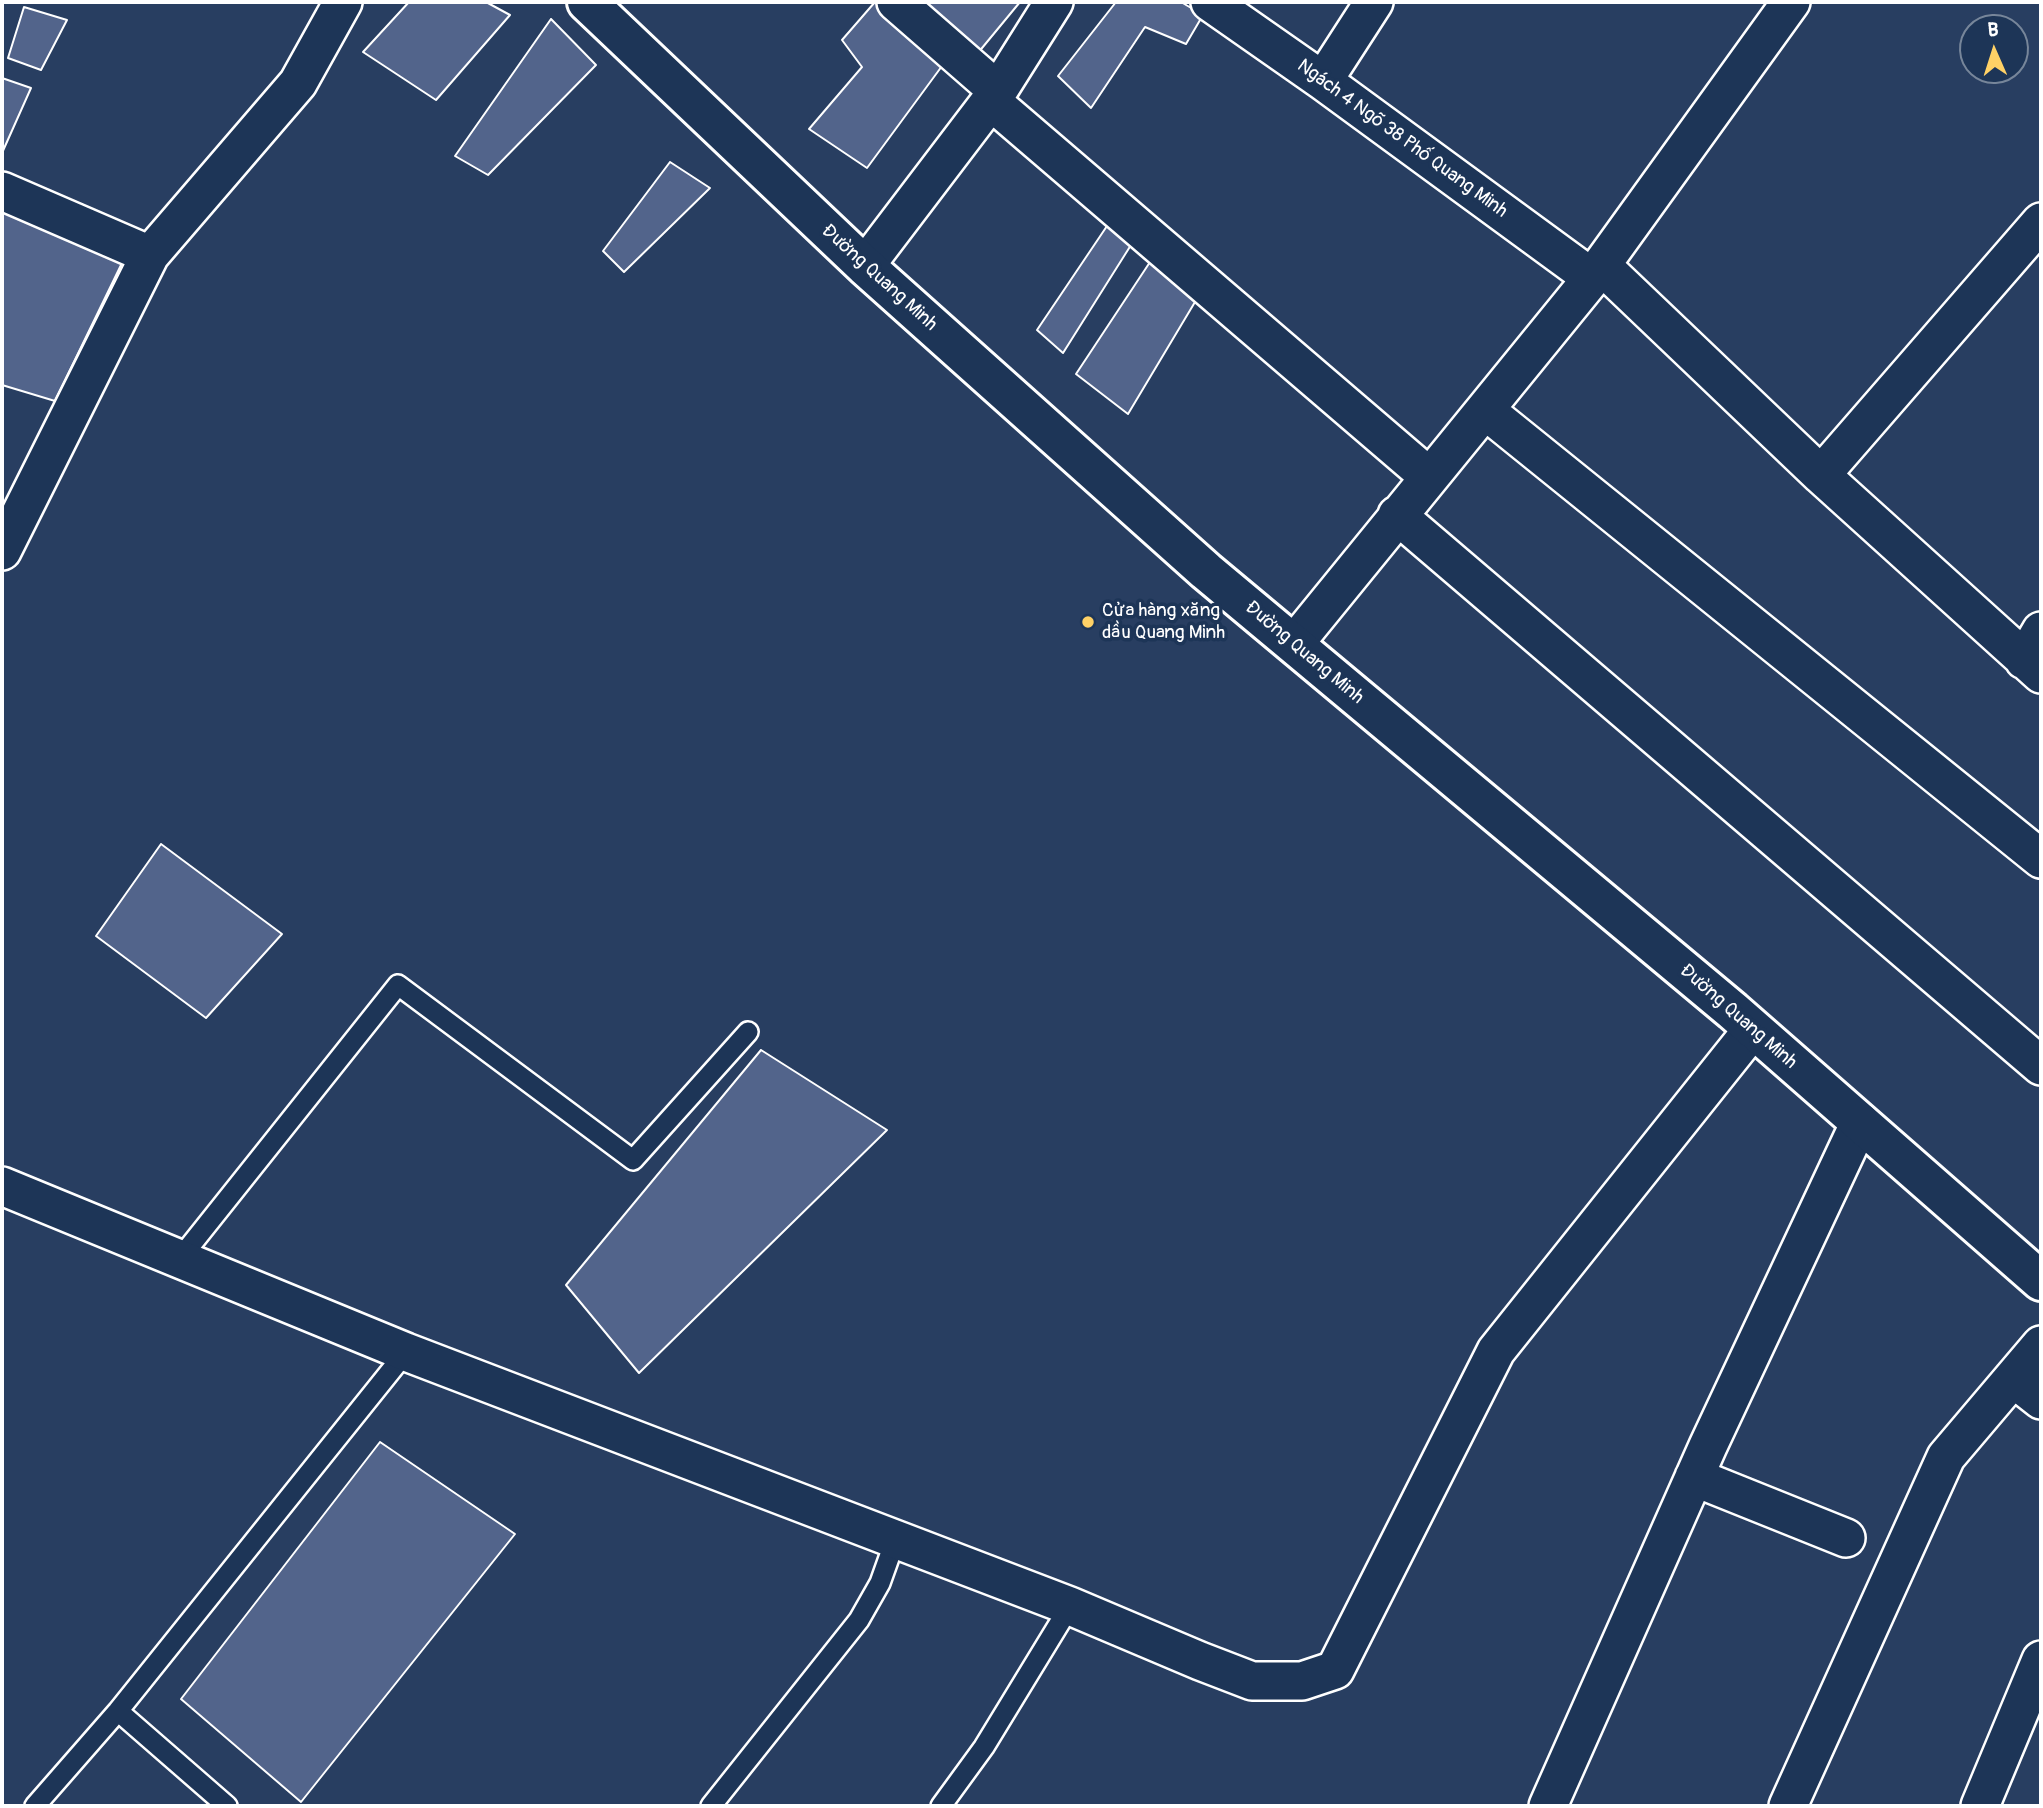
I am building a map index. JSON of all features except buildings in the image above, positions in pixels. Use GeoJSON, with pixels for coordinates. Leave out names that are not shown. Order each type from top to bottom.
{"type":"FeatureCollection","features":[{"type":"Feature","properties":{"kind":"street"},"geometry":{"type":"LineString","coordinates":[[2,551],[150,255],[298,83],[343,2]]}},
{"type":"Feature","properties":{"kind":"street","name":"Đường Quang Minh"},"geometry":{"type":"LineString","coordinates":[[587,2],[865,267],[1206,571],[1753,1029],[2041,1281]]}},
{"type":"Feature","properties":{"kind":"street"},"geometry":{"type":"LineString","coordinates":[[896,2],[994,96],[1428,477]]}},
{"type":"Feature","properties":{"kind":"street"},"geometry":{"type":"LineString","coordinates":[[865,267],[994,96],[1054,2]]}},
{"type":"Feature","properties":{"kind":"street","name":"Ngách 4 Ngõ 38 Phố Quang Minh"},"geometry":{"type":"LineString","coordinates":[[1210,2],[1596,272],[1821,475],[2035,655]]}},
{"type":"Feature","properties":{"kind":"street"},"geometry":{"type":"LineString","coordinates":[[1323,81],[1374,2]]}},
{"type":"Feature","properties":{"kind":"street"},"geometry":{"type":"LineString","coordinates":[[1294,644],[1596,272],[1791,2]]}},
{"type":"Feature","properties":{"kind":"street"},"geometry":{"type":"LineString","coordinates":[[2,191],[150,255]]}},
{"type":"Feature","properties":{"kind":"street"},"geometry":{"type":"LineString","coordinates":[[1821,475],[2041,222]]}},
{"type":"Feature","properties":{"kind":"street"},"geometry":{"type":"LineString","coordinates":[[1485,410],[2041,859]]}},
{"type":"Feature","properties":{"kind":"street"},"geometry":{"type":"LineString","coordinates":[[1397,514],[2041,1066]]}},
{"type":"Feature","properties":{"kind":"street"},"geometry":{"type":"LineString","coordinates":[[2,1186],[178,1261],[406,1352],[1070,1606],[1252,1681],[1301,1681],[1335,1670],[1496,1351],[1753,1029]]}},
{"type":"Feature","properties":{"kind":"street"},"geometry":{"type":"LineString","coordinates":[[1548,1806],[1694,1477],[1860,1122]]}},
{"type":"Feature","properties":{"kind":"street"},"geometry":{"type":"LineString","coordinates":[[1788,1806],[1946,1457],[2041,1345]]}},
{"type":"Feature","properties":{"kind":"street"},"geometry":{"type":"LineString","coordinates":[[2013,1378],[2041,1400]]}},
{"type":"Feature","properties":{"kind":"street"},"geometry":{"type":"LineString","coordinates":[[1694,1477],[1846,1538]]}},
{"type":"Feature","properties":{"kind":"street"},"geometry":{"type":"LineString","coordinates":[[1979,1806],[2041,1660]]}},
{"type":"Feature","properties":{"kind":"lane"},"geometry":{"type":"LineString","coordinates":[[178,1261],[398,985],[634,1160],[748,1032]]}},
{"type":"Feature","properties":{"kind":"lane"},"geometry":{"type":"LineString","coordinates":[[34,1806],[118,1711],[406,1352]]}},
{"type":"Feature","properties":{"kind":"lane"},"geometry":{"type":"LineString","coordinates":[[711,1806],[859,1620],[880,1583],[895,1541]]}},
{"type":"Feature","properties":{"kind":"lane"},"geometry":{"type":"LineString","coordinates":[[941,1806],[984,1747],[1070,1606]]}},
{"type":"Feature","properties":{"kind":"lane"},"geometry":{"type":"LineString","coordinates":[[118,1711],[227,1806]]}},
{"type":"Feature","properties":{"kind":"place","name":"Cửa hàng xăng dầu Quang Minh"},"geometry":{"type":"Point","coordinates":[1088,622]}}]}
